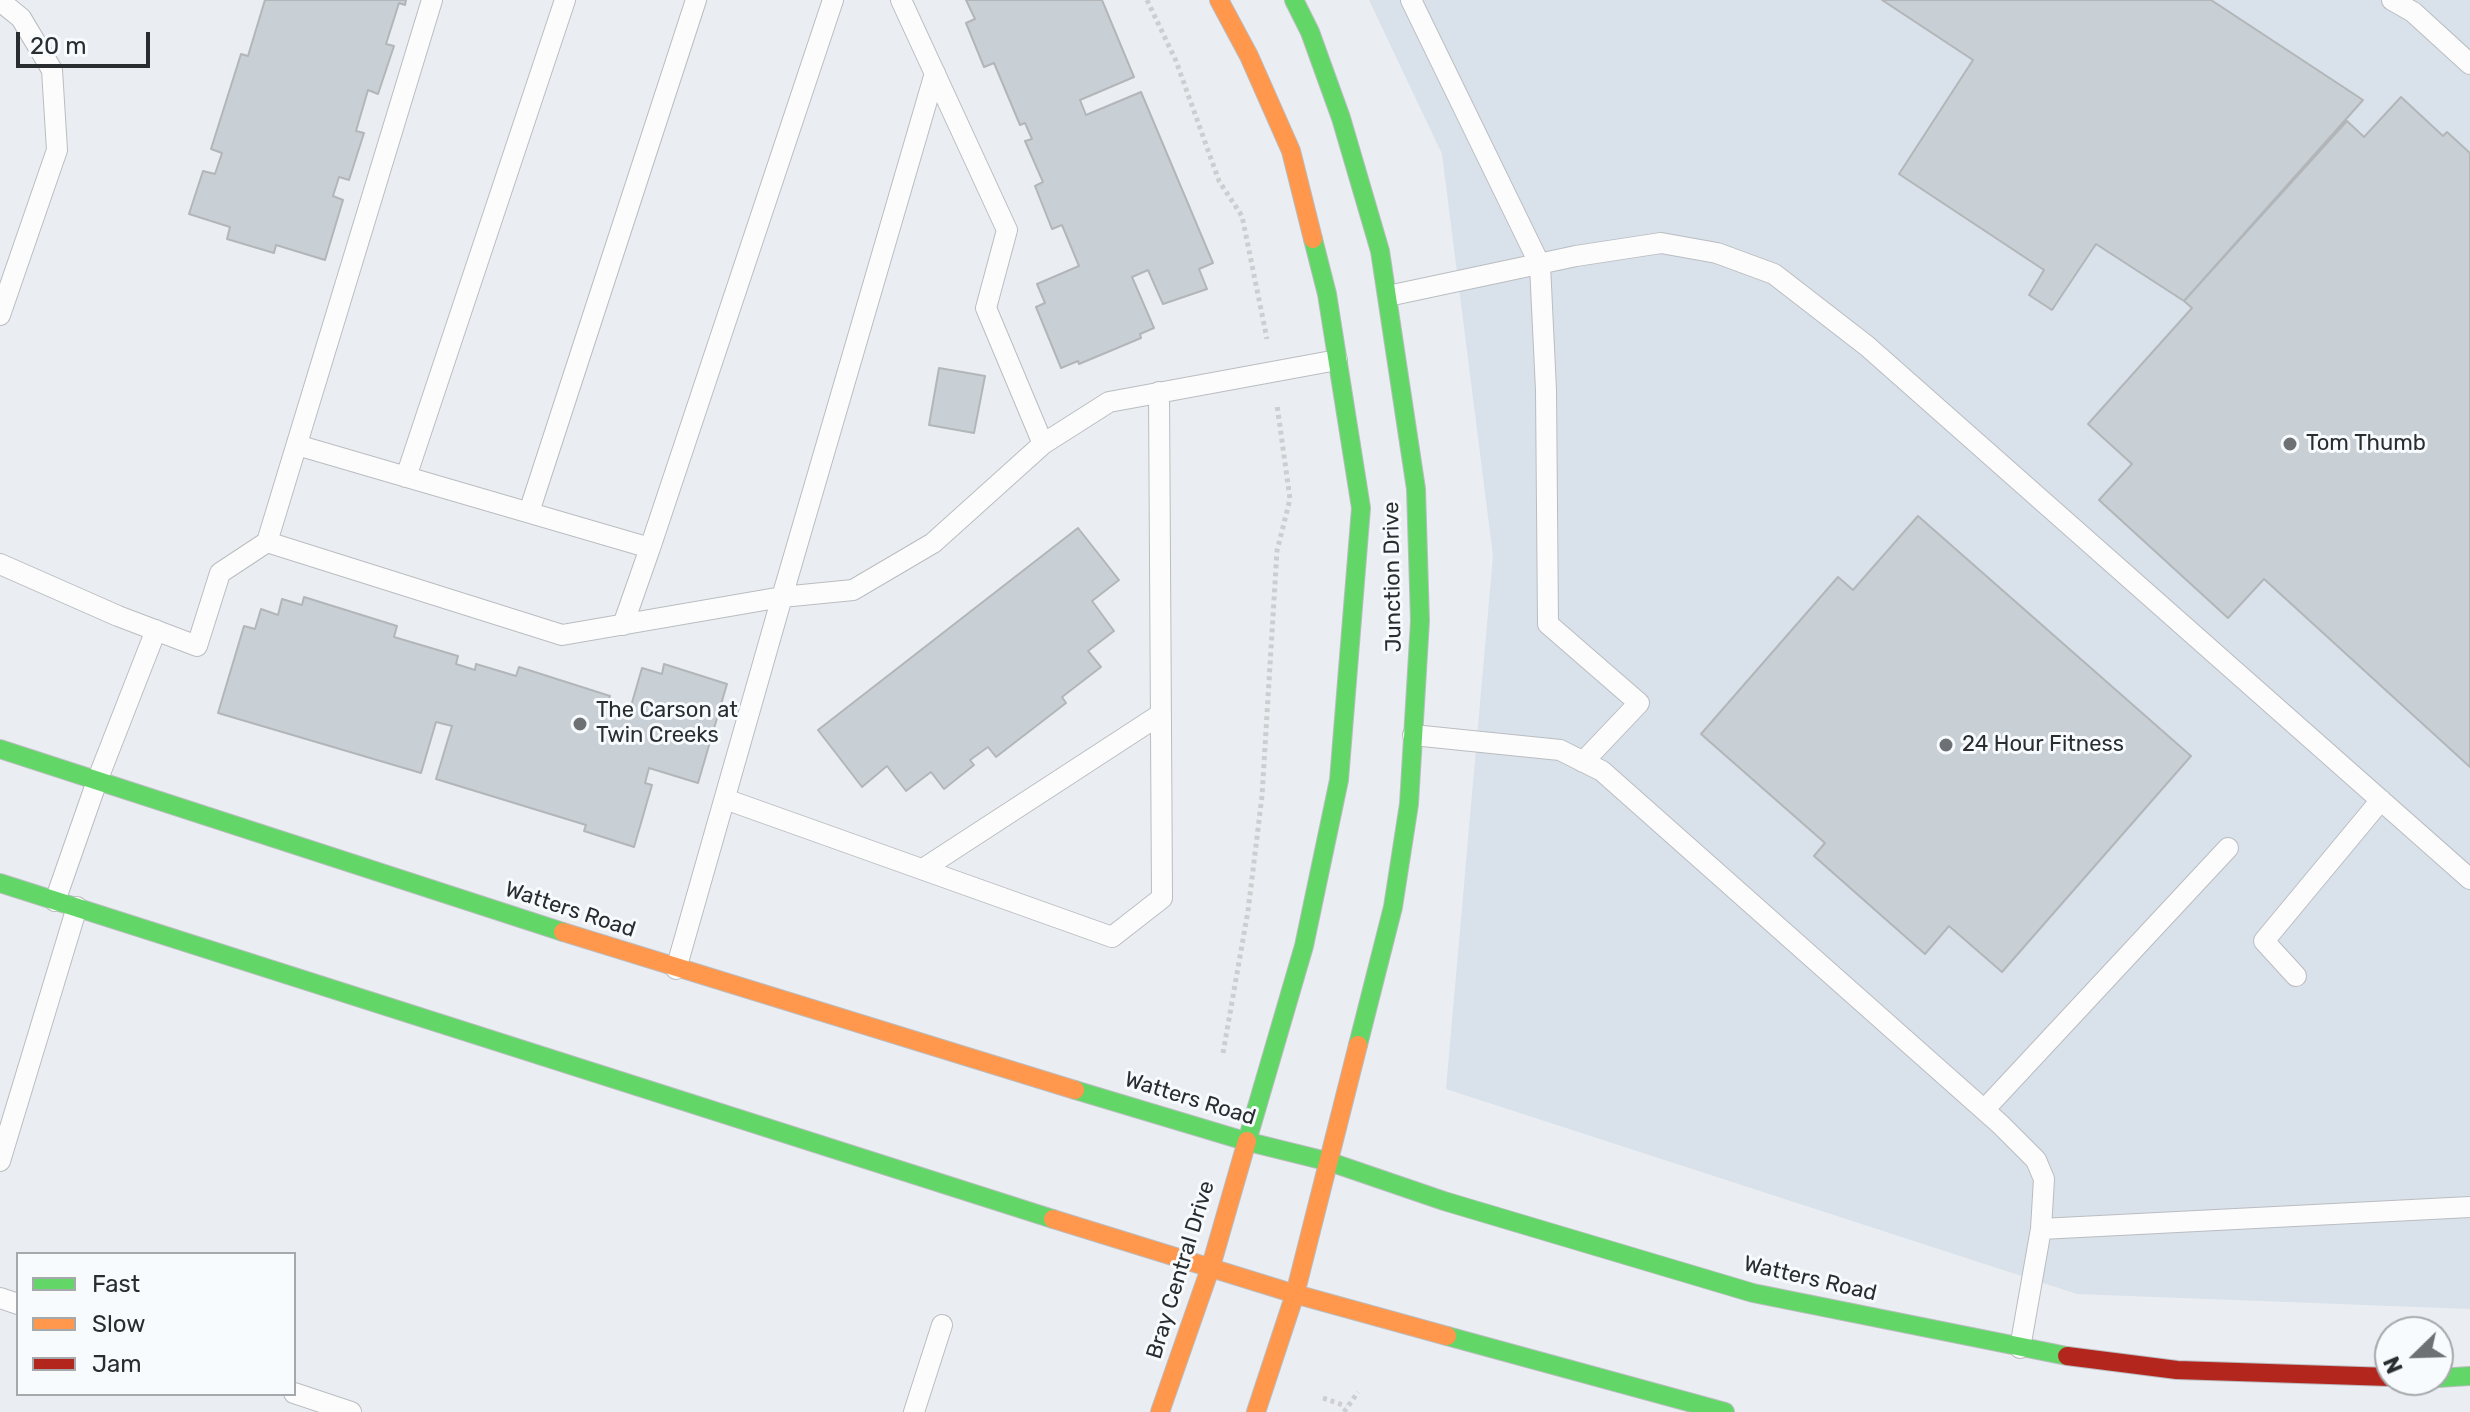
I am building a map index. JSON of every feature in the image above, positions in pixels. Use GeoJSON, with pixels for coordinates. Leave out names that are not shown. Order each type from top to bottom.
{"type":"FeatureCollection","features":[{"type":"Feature","properties":{"kind":"main road","name":"Junction Drive"},"geometry":{"type":"LineString","coordinates":[[1219,0],[1249,56],[1291,151],[1327,294],[1361,508],[1339,780],[1304,946],[1245,1141]]}},
{"type":"Feature","properties":{"kind":"main road","name":"Junction Drive"},"geometry":{"type":"LineString","coordinates":[[1294,0],[1310,32],[1341,118],[1380,251],[1416,489],[1420,621],[1409,804],[1393,907],[1330,1162]]}},
{"type":"Feature","properties":{"kind":"main road"},"geometry":{"type":"LineString","coordinates":[[1337,360],[1350,370],[1369,434],[1377,547]]}},
{"type":"Feature","properties":{"kind":"main road"},"geometry":{"type":"LineString","coordinates":[[1404,597],[1420,621]]}},
{"type":"Feature","properties":{"kind":"main road","name":"Watters Road"},"geometry":{"type":"LineString","coordinates":[[0,749],[676,969],[1245,1141],[1330,1162],[1444,1201],[1753,1293],[2020,1348],[2177,1370],[2374,1376]]}},
{"type":"Feature","properties":{"kind":"main road"},"geometry":{"type":"LineString","coordinates":[[0,883],[772,1132],[1295,1294],[1725,1412]]}},
{"type":"Feature","properties":{"kind":"main road","name":"Bray Central Drive"},"geometry":{"type":"LineString","coordinates":[[1160,1412],[1211,1266],[1245,1141]]}},
{"type":"Feature","properties":{"kind":"main road"},"geometry":{"type":"LineString","coordinates":[[1256,1412],[1295,1294],[1330,1162]]}},
{"type":"Feature","properties":{"kind":"lane"},"geometry":{"type":"LineString","coordinates":[[0,564],[197,646],[220,573],[267,542],[432,0]]}},
{"type":"Feature","properties":{"kind":"lane"},"geometry":{"type":"LineString","coordinates":[[406,477],[565,0]]}},
{"type":"Feature","properties":{"kind":"lane"},"geometry":{"type":"LineString","coordinates":[[529,512],[696,0]]}},
{"type":"Feature","properties":{"kind":"lane"},"geometry":{"type":"LineString","coordinates":[[623,625],[833,0]]}},
{"type":"Feature","properties":{"kind":"lane"},"geometry":{"type":"LineString","coordinates":[[901,0],[1007,230],[986,308],[1043,444]]}},
{"type":"Feature","properties":{"kind":"lane"},"geometry":{"type":"LineString","coordinates":[[1411,0],[1540,265],[1546,390],[1548,624],[1639,703],[1583,762]]}},
{"type":"Feature","properties":{"kind":"lane"},"geometry":{"type":"LineString","coordinates":[[2392,0],[2413,12],[2470,64]]}},
{"type":"Feature","properties":{"kind":"lane"},"geometry":{"type":"LineString","coordinates":[[0,1],[21,18],[52,70],[57,150],[0,315]]}},
{"type":"Feature","properties":{"kind":"lane"},"geometry":{"type":"LineString","coordinates":[[676,969],[935,73]]}},
{"type":"Feature","properties":{"kind":"lane"},"geometry":{"type":"LineString","coordinates":[[1388,296],[1661,243],[1717,253],[1774,274],[1867,346],[2470,879]]}},
{"type":"Feature","properties":{"kind":"lane"},"geometry":{"type":"LineString","coordinates":[[267,542],[562,635],[782,597],[853,590],[933,543],[1043,444],[1109,402],[1337,360]]}},
{"type":"Feature","properties":{"kind":"lane"},"geometry":{"type":"LineString","coordinates":[[725,799],[1112,937],[1162,898],[1159,392]]}},
{"type":"Feature","properties":{"kind":"lane"},"geometry":{"type":"LineString","coordinates":[[297,445],[650,548]]}},
{"type":"Feature","properties":{"kind":"lane"},"geometry":{"type":"LineString","coordinates":[[55,901],[97,781],[156,630]]}},
{"type":"Feature","properties":{"kind":"lane"},"geometry":{"type":"LineString","coordinates":[[923,869],[1161,714]]}},
{"type":"Feature","properties":{"kind":"lane"},"geometry":{"type":"LineString","coordinates":[[1413,735],[1560,750],[1602,771],[1984,1110],[2036,1160],[2045,1193],[2020,1348]]}},
{"type":"Feature","properties":{"kind":"lane"},"geometry":{"type":"LineString","coordinates":[[2296,976],[2264,941],[2381,800]]}},
{"type":"Feature","properties":{"kind":"lane"},"geometry":{"type":"LineString","coordinates":[[1984,1110],[2228,848]]}},
{"type":"Feature","properties":{"kind":"lane"},"geometry":{"type":"LineString","coordinates":[[0,1161],[77,907]]}},
{"type":"Feature","properties":{"kind":"lane"},"geometry":{"type":"LineString","coordinates":[[2041,1229],[2470,1207]]}},
{"type":"Feature","properties":{"kind":"lane"},"geometry":{"type":"LineString","coordinates":[[914,1412],[942,1325]]}},
{"type":"Feature","properties":{"kind":"lane"},"geometry":{"type":"LineString","coordinates":[[296,1394],[351,1412]]}},
{"type":"Feature","properties":{"kind":"path"},"geometry":{"type":"LineString","coordinates":[[1147,0],[1176,61],[1219,181],[1242,216],[1261,297],[1290,499],[1277,551],[1262,796],[1250,897],[1223,1055]]}},
{"type":"Feature","properties":{"kind":"path"},"geometry":{"type":"LineString","coordinates":[[1323,1398],[1345,1409],[1358,1392]]}},
{"type":"Feature","properties":{"kind":"shaded area"},"geometry":{"type":"Polygon","coordinates":[[[1369,0],[2470,0],[2470,1309],[2077,1294],[1446,1089],[1493,556],[1442,154],[1369,0]]]}},
{"type":"Feature","properties":{"kind":"building"},"geometry":{"type":"Polygon","coordinates":[[[265,0],[406,0],[405,5],[399,3],[386,44],[394,46],[378,94],[368,90],[356,131],[364,133],[349,180],[339,177],[333,196],[343,200],[325,260],[276,245],[274,253],[227,239],[230,227],[189,214],[203,171],[215,174],[222,153],[211,149],[241,54],[248,56],[265,0]]]}},
{"type":"Feature","properties":{"kind":"building"},"geometry":{"type":"Polygon","coordinates":[[[966,0],[1102,0],[1134,77],[1080,100],[1086,115],[1141,92],[1213,263],[1199,269],[1207,289],[1163,304],[1148,270],[1132,277],[1154,328],[1140,334],[1141,338],[1079,364],[1078,361],[1061,368],[1036,307],[1045,303],[1037,284],[1079,266],[1062,225],[1052,229],[1035,186],[1043,182],[1025,141],[1032,139],[1025,123],[1020,125],[994,63],[984,67],[966,23],[975,19],[966,0]]]}},
{"type":"Feature","properties":{"kind":"building"},"geometry":{"type":"Polygon","coordinates":[[[1882,0],[2211,0],[2363,100],[2184,301],[2096,244],[2052,310],[2029,295],[2044,270],[1899,174],[1973,60],[1882,0]]]}},
{"type":"Feature","properties":{"kind":"building","name":"Tom Thumb"},"geometry":{"type":"Polygon","coordinates":[[[2401,97],[2443,136],[2447,132],[2470,153],[2470,767],[2264,579],[2228,618],[2099,500],[2132,464],[2088,424],[2192,308],[2184,301],[2347,121],[2364,137],[2401,97]]]}},
{"type":"Feature","properties":{"kind":"building"},"geometry":{"type":"Polygon","coordinates":[[[939,368],[985,376],[974,433],[929,425],[939,368]]]}},
{"type":"Feature","properties":{"kind":"building","name":"24 Hour Fitness"},"geometry":{"type":"Polygon","coordinates":[[[1918,516],[2191,756],[2002,972],[1949,926],[1925,954],[1814,856],[1825,843],[1701,734],[1838,577],[1853,590],[1918,516]]]}},
{"type":"Feature","properties":{"kind":"building"},"geometry":{"type":"Polygon","coordinates":[[[1078,528],[1119,580],[1092,601],[1114,631],[1088,651],[1101,667],[1062,697],[1066,703],[996,757],[988,747],[970,760],[974,765],[944,789],[931,772],[906,791],[887,766],[862,787],[818,730],[1078,528]]]}},
{"type":"Feature","properties":{"kind":"building","name":"The Carson at Twin Creeks"},"geometry":{"type":"Polygon","coordinates":[[[304,597],[397,626],[394,637],[458,656],[456,664],[475,670],[476,664],[516,676],[519,667],[610,696],[607,707],[629,713],[642,668],[662,674],[664,664],[727,684],[698,783],[649,768],[645,783],[652,785],[634,847],[584,831],[586,825],[436,779],[452,726],[436,722],[421,773],[218,713],[244,626],[255,629],[261,609],[278,615],[282,599],[302,605],[304,597]]]}},
{"type":"Feature","properties":{"kind":"traffic: fast"},"geometry":{"type":"LineString","coordinates":[[1294,0],[1310,32],[1341,118],[1380,251],[1416,489],[1420,621],[1409,804],[1393,907],[1358,1045]]}},
{"type":"Feature","properties":{"kind":"traffic: fast"},"geometry":{"type":"LineString","coordinates":[[1247,1141],[1304,946],[1339,780],[1361,508],[1327,294],[1313,239]]}},
{"type":"Feature","properties":{"kind":"traffic: fast"},"geometry":{"type":"LineString","coordinates":[[0,749],[563,932]]}},
{"type":"Feature","properties":{"kind":"traffic: fast"},"geometry":{"type":"LineString","coordinates":[[0,883],[1053,1219]]}},
{"type":"Feature","properties":{"kind":"traffic: fast"},"geometry":{"type":"LineString","coordinates":[[1075,1090],[1245,1141],[1330,1162],[1444,1201],[1753,1293],[2067,1356]]}},
{"type":"Feature","properties":{"kind":"traffic: fast"},"geometry":{"type":"LineString","coordinates":[[1447,1336],[1725,1412]]}},
{"type":"Feature","properties":{"kind":"traffic: fast"},"geometry":{"type":"LineString","coordinates":[[2454,1377],[2470,1376]]}},
{"type":"Feature","properties":{"kind":"traffic: slow"},"geometry":{"type":"LineString","coordinates":[[1219,0],[1249,56],[1291,151],[1313,239]]}},
{"type":"Feature","properties":{"kind":"traffic: slow"},"geometry":{"type":"LineString","coordinates":[[563,932],[1075,1090]]}},
{"type":"Feature","properties":{"kind":"traffic: slow"},"geometry":{"type":"LineString","coordinates":[[1256,1412],[1295,1294],[1358,1045]]}},
{"type":"Feature","properties":{"kind":"traffic: slow"},"geometry":{"type":"LineString","coordinates":[[1160,1412],[1211,1266],[1247,1141]]}},
{"type":"Feature","properties":{"kind":"traffic: slow"},"geometry":{"type":"LineString","coordinates":[[1053,1219],[1295,1294],[1447,1336]]}},
{"type":"Feature","properties":{"kind":"traffic: jam"},"geometry":{"type":"LineString","coordinates":[[2067,1356],[2177,1370],[2374,1376]]}},
{"type":"Feature","properties":{"kind":"place","name":"Tom Thumb"},"geometry":{"type":"Point","coordinates":[2290,444]}},
{"type":"Feature","properties":{"kind":"place","name":"The Carson at Twin Creeks"},"geometry":{"type":"Point","coordinates":[580,724]}},
{"type":"Feature","properties":{"kind":"place","name":"24 Hour Fitness"},"geometry":{"type":"Point","coordinates":[1946,745]}}]}
